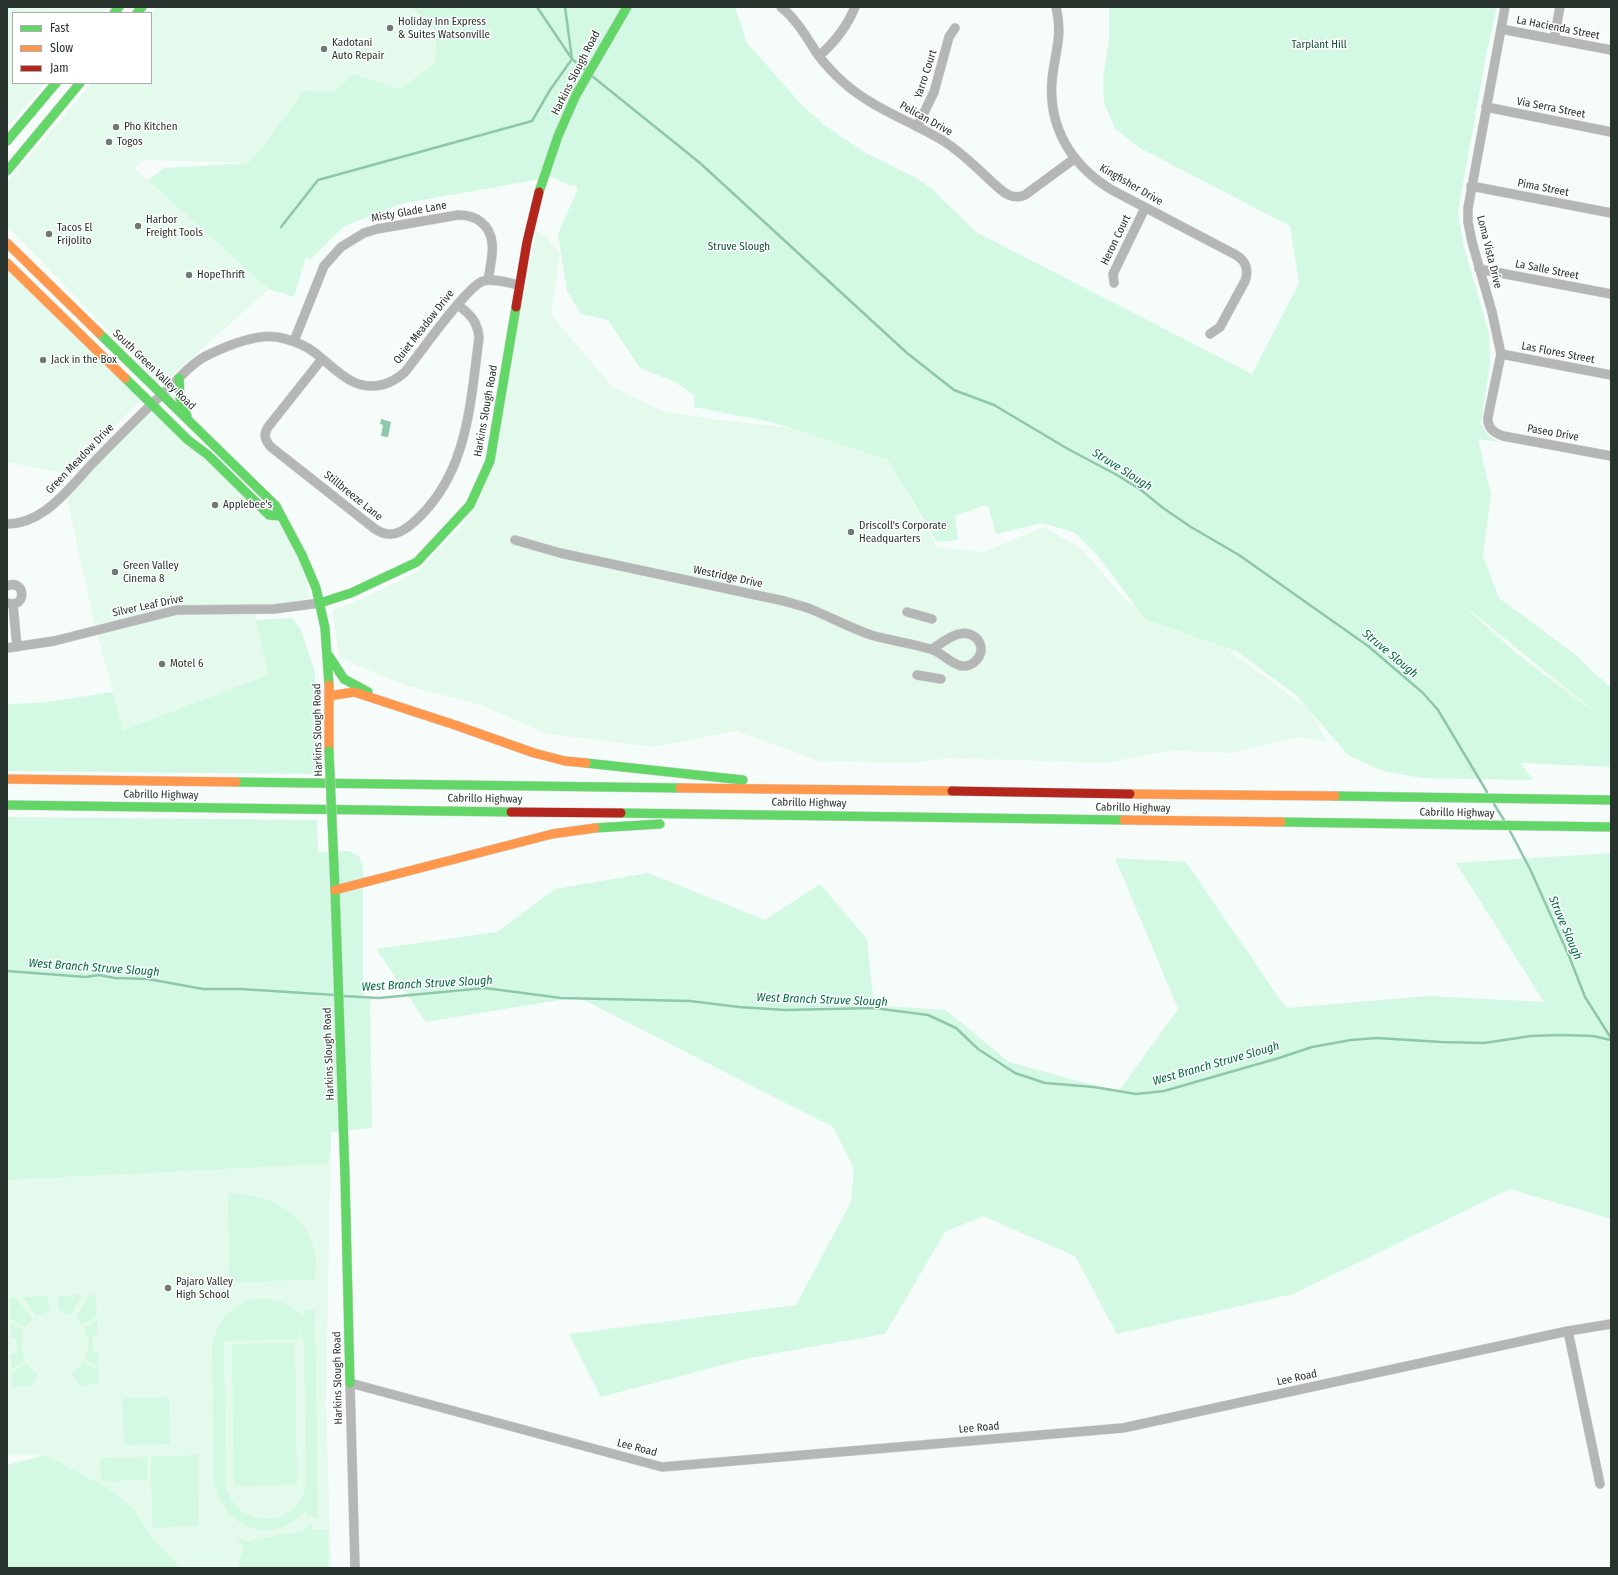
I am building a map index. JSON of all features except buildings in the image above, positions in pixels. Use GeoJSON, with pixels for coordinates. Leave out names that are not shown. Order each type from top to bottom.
{"type":"FeatureCollection","features":[{"type":"Feature","properties":{"kind":"main road","name":"Harkins Slough Road"},"geometry":{"type":"LineString","coordinates":[[350,1383],[337,916],[329,751],[329,656],[320,603],[351,593],[416,562],[470,505],[490,462],[519,285],[538,197],[558,136],[576,95],[627,7]]}},
{"type":"Feature","properties":{"kind":"main road"},"geometry":{"type":"LineString","coordinates":[[7,141],[55,84]]}},
{"type":"Feature","properties":{"kind":"main road"},"geometry":{"type":"LineString","coordinates":[[7,171],[79,84]]}},
{"type":"Feature","properties":{"kind":"main road","name":"South Green Valley Road"},"geometry":{"type":"LineString","coordinates":[[7,243],[276,506],[280,516],[297,544],[310,574],[320,603]]}},
{"type":"Feature","properties":{"kind":"main road"},"geometry":{"type":"LineString","coordinates":[[7,263],[188,440],[208,455],[269,515],[280,516]]}},
{"type":"Feature","properties":{"kind":"main road"},"geometry":{"type":"LineString","coordinates":[[179,378],[180,398],[190,422]]}},
{"type":"Feature","properties":{"kind":"main road"},"geometry":{"type":"LineString","coordinates":[[329,656],[344,679],[358,688],[534,753],[564,761],[828,790]]}},
{"type":"Feature","properties":{"kind":"main road"},"geometry":{"type":"LineString","coordinates":[[329,696],[354,692],[455,724]]}},
{"type":"Feature","properties":{"kind":"main road","name":"Cabrillo Highway"},"geometry":{"type":"LineString","coordinates":[[7,779],[1611,800]]}},
{"type":"Feature","properties":{"kind":"main road","name":"Cabrillo Highway"},"geometry":{"type":"LineString","coordinates":[[7,805],[1611,827]]}},
{"type":"Feature","properties":{"kind":"main road"},"geometry":{"type":"LineString","coordinates":[[697,823],[737,822],[791,815]]}},
{"type":"Feature","properties":{"kind":"main road"},"geometry":{"type":"LineString","coordinates":[[336,890],[492,848],[564,832],[609,826],[667,824]]}},
{"type":"Feature","properties":{"kind":"street","name":"Pelican Drive"},"geometry":{"type":"LineString","coordinates":[[781,7],[796,22],[819,56],[841,80],[856,93],[951,147],[1003,192],[1014,197],[1026,195],[1074,158]]}},
{"type":"Feature","properties":{"kind":"street"},"geometry":{"type":"LineString","coordinates":[[819,56],[833,44],[842,33],[855,7]]}},
{"type":"Feature","properties":{"kind":"street","name":"Kingfisher Drive"},"geometry":{"type":"LineString","coordinates":[[1056,7],[1060,35],[1052,80],[1052,99],[1061,132],[1074,158],[1087,173],[1102,184],[1236,255],[1245,264],[1247,275],[1245,281],[1220,327],[1210,334]]}},
{"type":"Feature","properties":{"kind":"street","name":"Loma Vista Drive"},"geometry":{"type":"LineString","coordinates":[[1492,431],[1488,424],[1488,417],[1501,354],[1492,312],[1479,269],[1468,222],[1468,208],[1504,7]]}},
{"type":"Feature","properties":{"kind":"street"},"geometry":{"type":"LineString","coordinates":[[1554,39],[1560,7]]}},
{"type":"Feature","properties":{"kind":"street","name":"Yarro Court"},"geometry":{"type":"LineString","coordinates":[[917,127],[934,92],[949,37],[955,28]]}},
{"type":"Feature","properties":{"kind":"street","name":"La Hacienda Street"},"geometry":{"type":"LineString","coordinates":[[1501,29],[1611,50]]}},
{"type":"Feature","properties":{"kind":"street","name":"Via Serra Street"},"geometry":{"type":"LineString","coordinates":[[1486,107],[1611,132]]}},
{"type":"Feature","properties":{"kind":"street","name":"Pima Street"},"geometry":{"type":"LineString","coordinates":[[1471,186],[1611,213]]}},
{"type":"Feature","properties":{"kind":"street","name":"Heron Court"},"geometry":{"type":"LineString","coordinates":[[1114,284],[1113,274],[1145,208]]}},
{"type":"Feature","properties":{"kind":"street","name":"Misty Glade Lane"},"geometry":{"type":"LineString","coordinates":[[294,341],[324,266],[332,255],[347,243],[370,231],[458,215],[474,217],[485,226],[492,238],[493,248],[488,280]]}},
{"type":"Feature","properties":{"kind":"street","name":"La Salle Street"},"geometry":{"type":"LineString","coordinates":[[1479,269],[1611,294]]}},
{"type":"Feature","properties":{"kind":"street"},"geometry":{"type":"LineString","coordinates":[[488,280],[519,285]]}},
{"type":"Feature","properties":{"kind":"street","name":"Quiet Meadow Drive"},"geometry":{"type":"LineString","coordinates":[[162,394],[203,358],[234,344],[270,337],[294,341],[308,348],[343,376],[359,385],[371,386],[388,383],[399,377],[404,372],[473,287],[480,282],[488,280]]}},
{"type":"Feature","properties":{"kind":"street","name":"Stillbreeze Lane"},"geometry":{"type":"LineString","coordinates":[[322,359],[265,431],[265,438],[271,446],[375,529],[387,535],[399,532],[415,521],[440,492],[452,471],[464,440],[479,338],[478,329],[474,320],[468,312],[458,305]]}},
{"type":"Feature","properties":{"kind":"street","name":"Las Flores Street"},"geometry":{"type":"LineString","coordinates":[[1501,354],[1611,375]]}},
{"type":"Feature","properties":{"kind":"street","name":"Green Meadow Drive"},"geometry":{"type":"LineString","coordinates":[[7,524],[31,519],[53,505],[141,413],[162,394]]}},
{"type":"Feature","properties":{"kind":"street","name":"Paseo Drive"},"geometry":{"type":"LineString","coordinates":[[1492,431],[1503,436],[1611,456]]}},
{"type":"Feature","properties":{"kind":"street","name":"Westridge Drive"},"geometry":{"type":"LineString","coordinates":[[515,540],[560,553],[784,601],[811,609],[872,635],[932,649],[954,663],[963,666],[970,665],[976,660],[980,654],[981,646],[977,639],[971,634],[964,632],[956,634],[932,649]]}},
{"type":"Feature","properties":{"kind":"street"},"geometry":{"type":"LineString","coordinates":[[7,586],[16,585],[21,590],[22,596],[20,600],[10,603],[17,647]]}},
{"type":"Feature","properties":{"kind":"street","name":"Silver Leaf Drive"},"geometry":{"type":"LineString","coordinates":[[7,648],[54,641],[177,610],[274,609],[320,603]]}},
{"type":"Feature","properties":{"kind":"street"},"geometry":{"type":"LineString","coordinates":[[907,612],[932,619]]}},
{"type":"Feature","properties":{"kind":"street"},"geometry":{"type":"LineString","coordinates":[[917,675],[941,679]]}},
{"type":"Feature","properties":{"kind":"street","name":"Lee Road"},"geometry":{"type":"LineString","coordinates":[[350,1383],[662,1467],[1123,1428],[1568,1331],[1611,1324]]}},
{"type":"Feature","properties":{"kind":"street"},"geometry":{"type":"LineString","coordinates":[[1568,1331],[1600,1484]]}},
{"type":"Feature","properties":{"kind":"street","name":"Harkins Slough Road"},"geometry":{"type":"LineString","coordinates":[[350,1383],[356,1568]]}},
{"type":"Feature","properties":{"kind":"shaded area"},"geometry":{"type":"Polygon","coordinates":[[[7,7],[109,7],[105,12],[12,12],[12,84],[44,84],[7,128],[7,7]]]}},
{"type":"Feature","properties":{"kind":"shaded area"},"geometry":{"type":"Polygon","coordinates":[[[157,7],[412,7],[436,32],[435,63],[392,95],[270,138],[248,163],[144,160],[134,168],[219,242],[269,289],[159,387],[160,384],[7,226],[7,182],[91,84],[152,84],[152,13],[157,7]]]}},
{"type":"Feature","properties":{"kind":"shaded area"},"geometry":{"type":"Polygon","coordinates":[[[536,231],[546,236],[560,254],[551,315],[612,386],[662,411],[726,421],[804,429],[889,460],[937,547],[984,552],[1044,527],[1083,550],[1123,597],[1150,619],[1217,642],[1310,710],[1327,742],[1300,737],[1230,753],[1172,750],[1106,763],[952,758],[910,763],[820,761],[736,731],[654,747],[548,734],[481,705],[405,685],[340,658],[332,611],[368,596],[417,572],[463,524],[493,458],[536,231]]]}},
{"type":"Feature","properties":{"kind":"shaded area"},"geometry":{"type":"Polygon","coordinates":[[[7,270],[141,400],[68,474],[7,462],[7,270]]]}},
{"type":"Feature","properties":{"kind":"shaded area"},"geometry":{"type":"Polygon","coordinates":[[[154,404],[263,503],[297,549],[311,598],[254,610],[268,675],[123,730],[93,618],[67,499],[154,404]]]}},
{"type":"Feature","properties":{"kind":"shaded area"},"geometry":{"type":"Polygon","coordinates":[[[381,419],[391,422],[388,437],[381,436],[383,425],[380,424],[381,419]]]}},
{"type":"Feature","properties":{"kind":"shaded area","name":"Pajaro Valley High School"},"geometry":{"type":"Polygon","coordinates":[[[331,1130],[326,1403],[331,1568],[181,1568],[153,1538],[133,1508],[45,1455],[7,1455],[7,1174],[331,1130]]]}},
{"type":"Feature","properties":{"kind":"green space","name":"Struve Slough"},"geometry":{"type":"Polygon","coordinates":[[[412,7],[735,7],[747,43],[800,103],[823,124],[864,152],[918,179],[931,188],[976,232],[1252,374],[1299,283],[1290,226],[1138,147],[1115,128],[1104,103],[1103,77],[1109,40],[1109,7],[1497,7],[1487,51],[1458,212],[1464,247],[1489,333],[1490,364],[1481,423],[1488,435],[1500,442],[1478,439],[1491,494],[1483,556],[1499,598],[1572,652],[1611,688],[1611,767],[1520,763],[1533,780],[1422,778],[1383,771],[1348,755],[1297,696],[1236,651],[1145,619],[1098,556],[1074,532],[1042,523],[996,534],[988,506],[986,505],[955,516],[958,540],[937,542],[888,460],[776,423],[694,407],[694,395],[673,381],[640,368],[608,320],[581,314],[567,291],[558,234],[578,189],[574,185],[571,186],[552,177],[400,204],[343,227],[310,260],[306,257],[294,297],[269,289],[148,180],[165,168],[248,163],[270,138],[303,91],[334,92],[354,74],[400,89],[435,63],[436,32],[412,7]],[[1461,603],[1516,653],[1600,716],[1461,603]]]}},
{"type":"Feature","properties":{"kind":"green space"},"geometry":{"type":"Polygon","coordinates":[[[292,618],[301,630],[315,672],[317,774],[7,771],[7,704],[39,703],[113,692],[123,730],[268,675],[256,620],[292,618]]]}},
{"type":"Feature","properties":{"kind":"green space"},"geometry":{"type":"Polygon","coordinates":[[[7,817],[317,820],[318,852],[349,851],[359,856],[363,867],[363,995],[370,998],[372,1128],[331,1132],[331,1149],[327,1165],[7,1180],[7,817]]]}},
{"type":"Feature","properties":{"kind":"green space","name":"West Branch Struve Slough"},"geometry":{"type":"Polygon","coordinates":[[[1611,853],[1611,1219],[1510,1189],[1293,1294],[1117,1334],[1075,1256],[983,1216],[945,1232],[885,1334],[749,1358],[601,1397],[569,1334],[796,1305],[851,1202],[854,1169],[833,1127],[578,997],[426,1022],[376,949],[497,932],[555,889],[648,873],[765,920],[820,884],[867,939],[873,996],[883,1006],[946,1010],[1009,1062],[1118,1092],[1178,1009],[1115,858],[1186,862],[1286,1008],[1428,996],[1544,1002],[1456,863],[1611,853]]]}},
{"type":"Feature","properties":{"kind":"green space"},"geometry":{"type":"Polygon","coordinates":[[[228,1193],[243,1194],[271,1201],[283,1207],[303,1225],[310,1237],[315,1252],[315,1280],[236,1282],[229,1275],[228,1193]]]}},
{"type":"Feature","properties":{"kind":"green space"},"geometry":{"type":"Polygon","coordinates":[[[83,1295],[71,1315],[58,1310],[58,1296],[83,1295]]]}},
{"type":"Feature","properties":{"kind":"green space"},"geometry":{"type":"Polygon","coordinates":[[[90,1295],[96,1295],[97,1316],[83,1325],[76,1317],[90,1295]]]}},
{"type":"Feature","properties":{"kind":"green space"},"geometry":{"type":"Polygon","coordinates":[[[48,1296],[49,1311],[36,1316],[23,1298],[23,1297],[48,1296]]]}},
{"type":"Feature","properties":{"kind":"green space"},"geometry":{"type":"Polygon","coordinates":[[[10,1297],[16,1297],[32,1319],[25,1327],[10,1319],[10,1297]]]}},
{"type":"Feature","properties":{"kind":"green space"},"geometry":{"type":"Polygon","coordinates":[[[255,1299],[275,1300],[293,1308],[303,1317],[304,1310],[315,1310],[318,1517],[307,1517],[306,1510],[293,1522],[278,1528],[264,1530],[250,1527],[237,1520],[226,1510],[218,1496],[214,1479],[213,1342],[215,1333],[224,1318],[230,1311],[255,1299]],[[294,1323],[302,1339],[225,1341],[226,1335],[224,1343],[226,1488],[233,1502],[243,1511],[255,1517],[267,1519],[280,1517],[291,1510],[300,1500],[306,1486],[304,1345],[301,1334],[294,1323]]]}},
{"type":"Feature","properties":{"kind":"green space"},"geometry":{"type":"Polygon","coordinates":[[[97,1320],[97,1335],[92,1336],[93,1351],[98,1351],[98,1367],[85,1359],[89,1343],[84,1328],[97,1320]]]}},
{"type":"Feature","properties":{"kind":"green space"},"geometry":{"type":"Polygon","coordinates":[[[11,1323],[24,1330],[21,1345],[25,1361],[12,1369],[11,1354],[17,1353],[16,1338],[11,1338],[11,1323]]]}},
{"type":"Feature","properties":{"kind":"green space"},"geometry":{"type":"Polygon","coordinates":[[[295,1343],[297,1485],[234,1486],[232,1344],[295,1343]]]}},
{"type":"Feature","properties":{"kind":"green space"},"geometry":{"type":"Polygon","coordinates":[[[84,1362],[99,1370],[98,1384],[79,1385],[72,1374],[84,1362]]]}},
{"type":"Feature","properties":{"kind":"green space"},"geometry":{"type":"Polygon","coordinates":[[[26,1363],[38,1375],[32,1386],[13,1387],[12,1373],[26,1363]]]}},
{"type":"Feature","properties":{"kind":"green space"},"geometry":{"type":"Polygon","coordinates":[[[169,1397],[170,1444],[124,1445],[122,1398],[169,1397]]]}},
{"type":"Feature","properties":{"kind":"green space"},"geometry":{"type":"Polygon","coordinates":[[[45,1455],[107,1488],[133,1508],[153,1538],[181,1568],[7,1568],[7,1465],[45,1455]]]}},
{"type":"Feature","properties":{"kind":"green space"},"geometry":{"type":"Polygon","coordinates":[[[198,1455],[199,1526],[152,1528],[151,1456],[198,1455]]]}},
{"type":"Feature","properties":{"kind":"green space"},"geometry":{"type":"Polygon","coordinates":[[[147,1457],[147,1480],[101,1481],[100,1458],[147,1457]]]}},
{"type":"Feature","properties":{"kind":"green space"},"geometry":{"type":"Polygon","coordinates":[[[313,1523],[311,1530],[328,1530],[329,1568],[239,1568],[239,1560],[244,1549],[237,1537],[250,1542],[253,1540],[302,1531],[313,1523]]]}},
{"type":"Feature","properties":{"kind":"waterway"},"geometry":{"type":"LineString","coordinates":[[281,227],[318,180],[532,121],[550,90],[572,59],[537,7]]}},
{"type":"Feature","properties":{"kind":"waterway","name":"Struve Slough"},"geometry":{"type":"LineString","coordinates":[[565,7],[572,59],[585,70]]}},
{"type":"Feature","properties":{"kind":"waterway","name":"Struve Slough"},"geometry":{"type":"LineString","coordinates":[[592,76],[700,163],[907,353],[954,390],[994,405],[1068,449],[1117,475],[1141,490],[1163,508],[1191,527],[1239,555],[1368,646],[1423,693],[1438,710],[1487,792]]}},
{"type":"Feature","properties":{"kind":"waterway","name":"Struve Slough"},"geometry":{"type":"LineString","coordinates":[[1494,804],[1504,820]]}},
{"type":"Feature","properties":{"kind":"waterway","name":"Struve Slough"},"geometry":{"type":"LineString","coordinates":[[1510,831],[1530,869],[1569,956],[1585,997],[1611,1038]]}},
{"type":"Feature","properties":{"kind":"waterway","name":"West Branch Struve Slough"},"geometry":{"type":"LineString","coordinates":[[7,971],[86,977],[99,975],[115,978],[148,979],[203,989],[241,989],[335,995]]}},
{"type":"Feature","properties":{"kind":"waterway","name":"West Branch Struve Slough"},"geometry":{"type":"LineString","coordinates":[[342,996],[379,998],[485,988],[561,998],[690,1001],[739,1007],[785,1010],[874,1008],[928,1015],[956,1028],[978,1049],[1015,1073],[1045,1083],[1094,1087],[1136,1094],[1164,1091],[1312,1047],[1351,1040],[1377,1038],[1484,1043],[1531,1036],[1560,1035],[1593,1036],[1611,1040]]}},
{"type":"Feature","properties":{"kind":"traffic: fast"},"geometry":{"type":"LineString","coordinates":[[115,12],[119,7]]}},
{"type":"Feature","properties":{"kind":"traffic: fast"},"geometry":{"type":"LineString","coordinates":[[138,12],[142,7]]}},
{"type":"Feature","properties":{"kind":"traffic: fast"},"geometry":{"type":"LineString","coordinates":[[539,192],[558,136],[576,95],[627,7]]}},
{"type":"Feature","properties":{"kind":"traffic: fast"},"geometry":{"type":"LineString","coordinates":[[7,141],[55,84]]}},
{"type":"Feature","properties":{"kind":"traffic: fast"},"geometry":{"type":"LineString","coordinates":[[7,171],[79,84]]}},
{"type":"Feature","properties":{"kind":"traffic: fast"},"geometry":{"type":"LineString","coordinates":[[320,603],[351,593],[417,562],[470,505],[490,461],[516,307]]}},
{"type":"Feature","properties":{"kind":"traffic: fast"},"geometry":{"type":"LineString","coordinates":[[99,333],[276,506],[302,555],[316,588],[325,628],[329,685]]}},
{"type":"Feature","properties":{"kind":"traffic: fast"},"geometry":{"type":"LineString","coordinates":[[125,378],[188,440],[208,455],[269,515],[280,516]]}},
{"type":"Feature","properties":{"kind":"traffic: fast"},"geometry":{"type":"LineString","coordinates":[[179,378],[180,398],[187,416]]}},
{"type":"Feature","properties":{"kind":"traffic: fast"},"geometry":{"type":"LineString","coordinates":[[329,656],[344,679],[368,692]]}},
{"type":"Feature","properties":{"kind":"traffic: fast"},"geometry":{"type":"LineString","coordinates":[[329,751],[333,843]]}},
{"type":"Feature","properties":{"kind":"traffic: fast"},"geometry":{"type":"LineString","coordinates":[[586,763],[743,780]]}},
{"type":"Feature","properties":{"kind":"traffic: fast"},"geometry":{"type":"LineString","coordinates":[[236,782],[680,788]]}},
{"type":"Feature","properties":{"kind":"traffic: fast"},"geometry":{"type":"LineString","coordinates":[[1335,796],[1611,800]]}},
{"type":"Feature","properties":{"kind":"traffic: fast"},"geometry":{"type":"LineString","coordinates":[[7,805],[511,812]]}},
{"type":"Feature","properties":{"kind":"traffic: fast"},"geometry":{"type":"LineString","coordinates":[[621,813],[1124,820]]}},
{"type":"Feature","properties":{"kind":"traffic: fast"},"geometry":{"type":"LineString","coordinates":[[1281,822],[1611,827]]}},
{"type":"Feature","properties":{"kind":"traffic: fast"},"geometry":{"type":"LineString","coordinates":[[595,828],[660,824]]}},
{"type":"Feature","properties":{"kind":"traffic: fast"},"geometry":{"type":"LineString","coordinates":[[333,843],[335,890]]}},
{"type":"Feature","properties":{"kind":"traffic: fast"},"geometry":{"type":"LineString","coordinates":[[335,890],[345,1176],[350,1383]]}},
{"type":"Feature","properties":{"kind":"traffic: slow"},"geometry":{"type":"LineString","coordinates":[[7,243],[99,333]]}},
{"type":"Feature","properties":{"kind":"traffic: slow"},"geometry":{"type":"LineString","coordinates":[[7,263],[125,378]]}},
{"type":"Feature","properties":{"kind":"traffic: slow"},"geometry":{"type":"LineString","coordinates":[[329,685],[329,751]]}},
{"type":"Feature","properties":{"kind":"traffic: slow"},"geometry":{"type":"LineString","coordinates":[[329,696],[354,692],[534,753],[565,761],[586,763]]}},
{"type":"Feature","properties":{"kind":"traffic: slow"},"geometry":{"type":"LineString","coordinates":[[7,779],[236,782]]}},
{"type":"Feature","properties":{"kind":"traffic: slow"},"geometry":{"type":"LineString","coordinates":[[680,788],[952,791]]}},
{"type":"Feature","properties":{"kind":"traffic: slow"},"geometry":{"type":"LineString","coordinates":[[1130,794],[1335,796]]}},
{"type":"Feature","properties":{"kind":"traffic: slow"},"geometry":{"type":"LineString","coordinates":[[1124,820],[1281,822]]}},
{"type":"Feature","properties":{"kind":"traffic: slow"},"geometry":{"type":"LineString","coordinates":[[335,890],[552,834],[595,828]]}},
{"type":"Feature","properties":{"kind":"traffic: jam"},"geometry":{"type":"LineString","coordinates":[[516,307],[527,242],[539,192]]}},
{"type":"Feature","properties":{"kind":"traffic: jam"},"geometry":{"type":"LineString","coordinates":[[952,791],[1130,794]]}},
{"type":"Feature","properties":{"kind":"traffic: jam"},"geometry":{"type":"LineString","coordinates":[[511,812],[621,813]]}},
{"type":"Feature","properties":{"kind":"place","name":"Holiday Inn Express & Suites Watsonville"},"geometry":{"type":"Point","coordinates":[390,28]}},
{"type":"Feature","properties":{"kind":"place","name":"Kadotani Auto Repair"},"geometry":{"type":"Point","coordinates":[324,49]}},
{"type":"Feature","properties":{"kind":"place","name":"Pho Kitchen"},"geometry":{"type":"Point","coordinates":[116,127]}},
{"type":"Feature","properties":{"kind":"place","name":"Togos"},"geometry":{"type":"Point","coordinates":[109,142]}},
{"type":"Feature","properties":{"kind":"place","name":"Harbor Freight Tools"},"geometry":{"type":"Point","coordinates":[138,226]}},
{"type":"Feature","properties":{"kind":"place","name":"Tacos El Frijolito"},"geometry":{"type":"Point","coordinates":[49,234]}},
{"type":"Feature","properties":{"kind":"place","name":"HopeThrift"},"geometry":{"type":"Point","coordinates":[189,275]}},
{"type":"Feature","properties":{"kind":"place","name":"Jack in the Box"},"geometry":{"type":"Point","coordinates":[43,360]}},
{"type":"Feature","properties":{"kind":"place","name":"Applebee's"},"geometry":{"type":"Point","coordinates":[215,505]}},
{"type":"Feature","properties":{"kind":"place","name":"Driscoll's Corporate Headquarters"},"geometry":{"type":"Point","coordinates":[851,532]}},
{"type":"Feature","properties":{"kind":"place","name":"Green Valley Cinema 8"},"geometry":{"type":"Point","coordinates":[115,572]}},
{"type":"Feature","properties":{"kind":"place","name":"Motel 6"},"geometry":{"type":"Point","coordinates":[162,664]}},
{"type":"Feature","properties":{"kind":"place","name":"Pajaro Valley High School"},"geometry":{"type":"Point","coordinates":[168,1288]}},
{"type":"Feature","properties":{"kind":"park label","name":"Tarplant Hill"},"geometry":{"type":"Point","coordinates":[1319,45]}}]}
